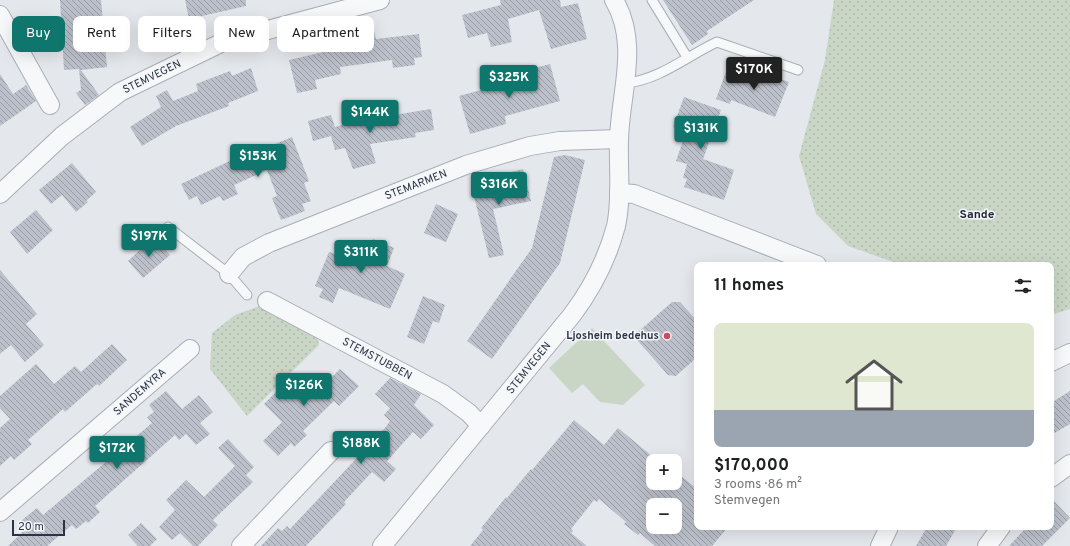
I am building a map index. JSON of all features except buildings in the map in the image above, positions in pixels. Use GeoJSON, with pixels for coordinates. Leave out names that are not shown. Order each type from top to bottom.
{"type":"FeatureCollection","features":[{"type":"Feature","properties":{"kind":"street","name":"STEMVEGEN"},"geometry":{"type":"LineString","coordinates":[[0,194],[62,136],[120,92],[223,42],[380,0]]}},
{"type":"Feature","properties":{"kind":"street","name":"STEMVEGEN"},"geometry":{"type":"LineString","coordinates":[[382,546],[591,289],[606,257],[616,224],[619,193],[619,139],[626,83],[627,39],[622,15],[614,0]]}},
{"type":"Feature","properties":{"kind":"street"},"geometry":{"type":"LineString","coordinates":[[0,15],[50,105]]}},
{"type":"Feature","properties":{"kind":"street","name":"STEMARMEN"},"geometry":{"type":"LineString","coordinates":[[229,274],[243,257],[268,243],[466,165],[530,146],[560,141],[619,139]]}},
{"type":"Feature","properties":{"kind":"street"},"geometry":{"type":"LineString","coordinates":[[619,193],[634,194],[809,262]]}},
{"type":"Feature","properties":{"kind":"street","name":"STEMSTUBBEN"},"geometry":{"type":"LineString","coordinates":[[267,301],[443,394],[469,413],[481,426]]}},
{"type":"Feature","properties":{"kind":"street","name":"SANDEMYRA"},"geometry":{"type":"LineString","coordinates":[[0,512],[190,349]]}},
{"type":"Feature","properties":{"kind":"street"},"geometry":{"type":"LineString","coordinates":[[1054,361],[1070,353]]}},
{"type":"Feature","properties":{"kind":"street"},"geometry":{"type":"LineString","coordinates":[[241,546],[331,451]]}},
{"type":"Feature","properties":{"kind":"street"},"geometry":{"type":"LineString","coordinates":[[1054,476],[1070,464]]}},
{"type":"Feature","properties":{"kind":"street"},"geometry":{"type":"LineString","coordinates":[[880,546],[888,530]]}},
{"type":"Feature","properties":{"kind":"street"},"geometry":{"type":"LineString","coordinates":[[987,546],[999,530]]}},
{"type":"Feature","properties":{"kind":"lane"},"geometry":{"type":"LineString","coordinates":[[652,0],[687,57]]}},
{"type":"Feature","properties":{"kind":"lane"},"geometry":{"type":"LineString","coordinates":[[626,83],[646,80],[717,42],[798,70]]}},
{"type":"Feature","properties":{"kind":"lane"},"geometry":{"type":"LineString","coordinates":[[168,227],[229,274],[247,295]]}},
{"type":"Feature","properties":{"kind":"green space"},"geometry":{"type":"Polygon","coordinates":[[[834,0],[1070,0],[1070,309],[1054,314],[1054,262],[893,262],[848,246],[816,214],[799,156],[825,60],[834,0]]]}},
{"type":"Feature","properties":{"kind":"green space"},"geometry":{"type":"Polygon","coordinates":[[[265,304],[317,335],[319,345],[247,416],[210,369],[212,333],[235,315],[265,304]]]}},
{"type":"Feature","properties":{"kind":"green space"},"geometry":{"type":"Polygon","coordinates":[[[592,328],[645,385],[623,405],[600,402],[583,384],[572,393],[549,368],[592,328]]]}},
{"type":"Feature","properties":{"kind":"place","name":"Ljosheim bedehus"},"geometry":{"type":"Point","coordinates":[667,336]}},
{"type":"Feature","properties":{"kind":"district","name":"Sande"},"geometry":{"type":"Point","coordinates":[977,215]}}]}
